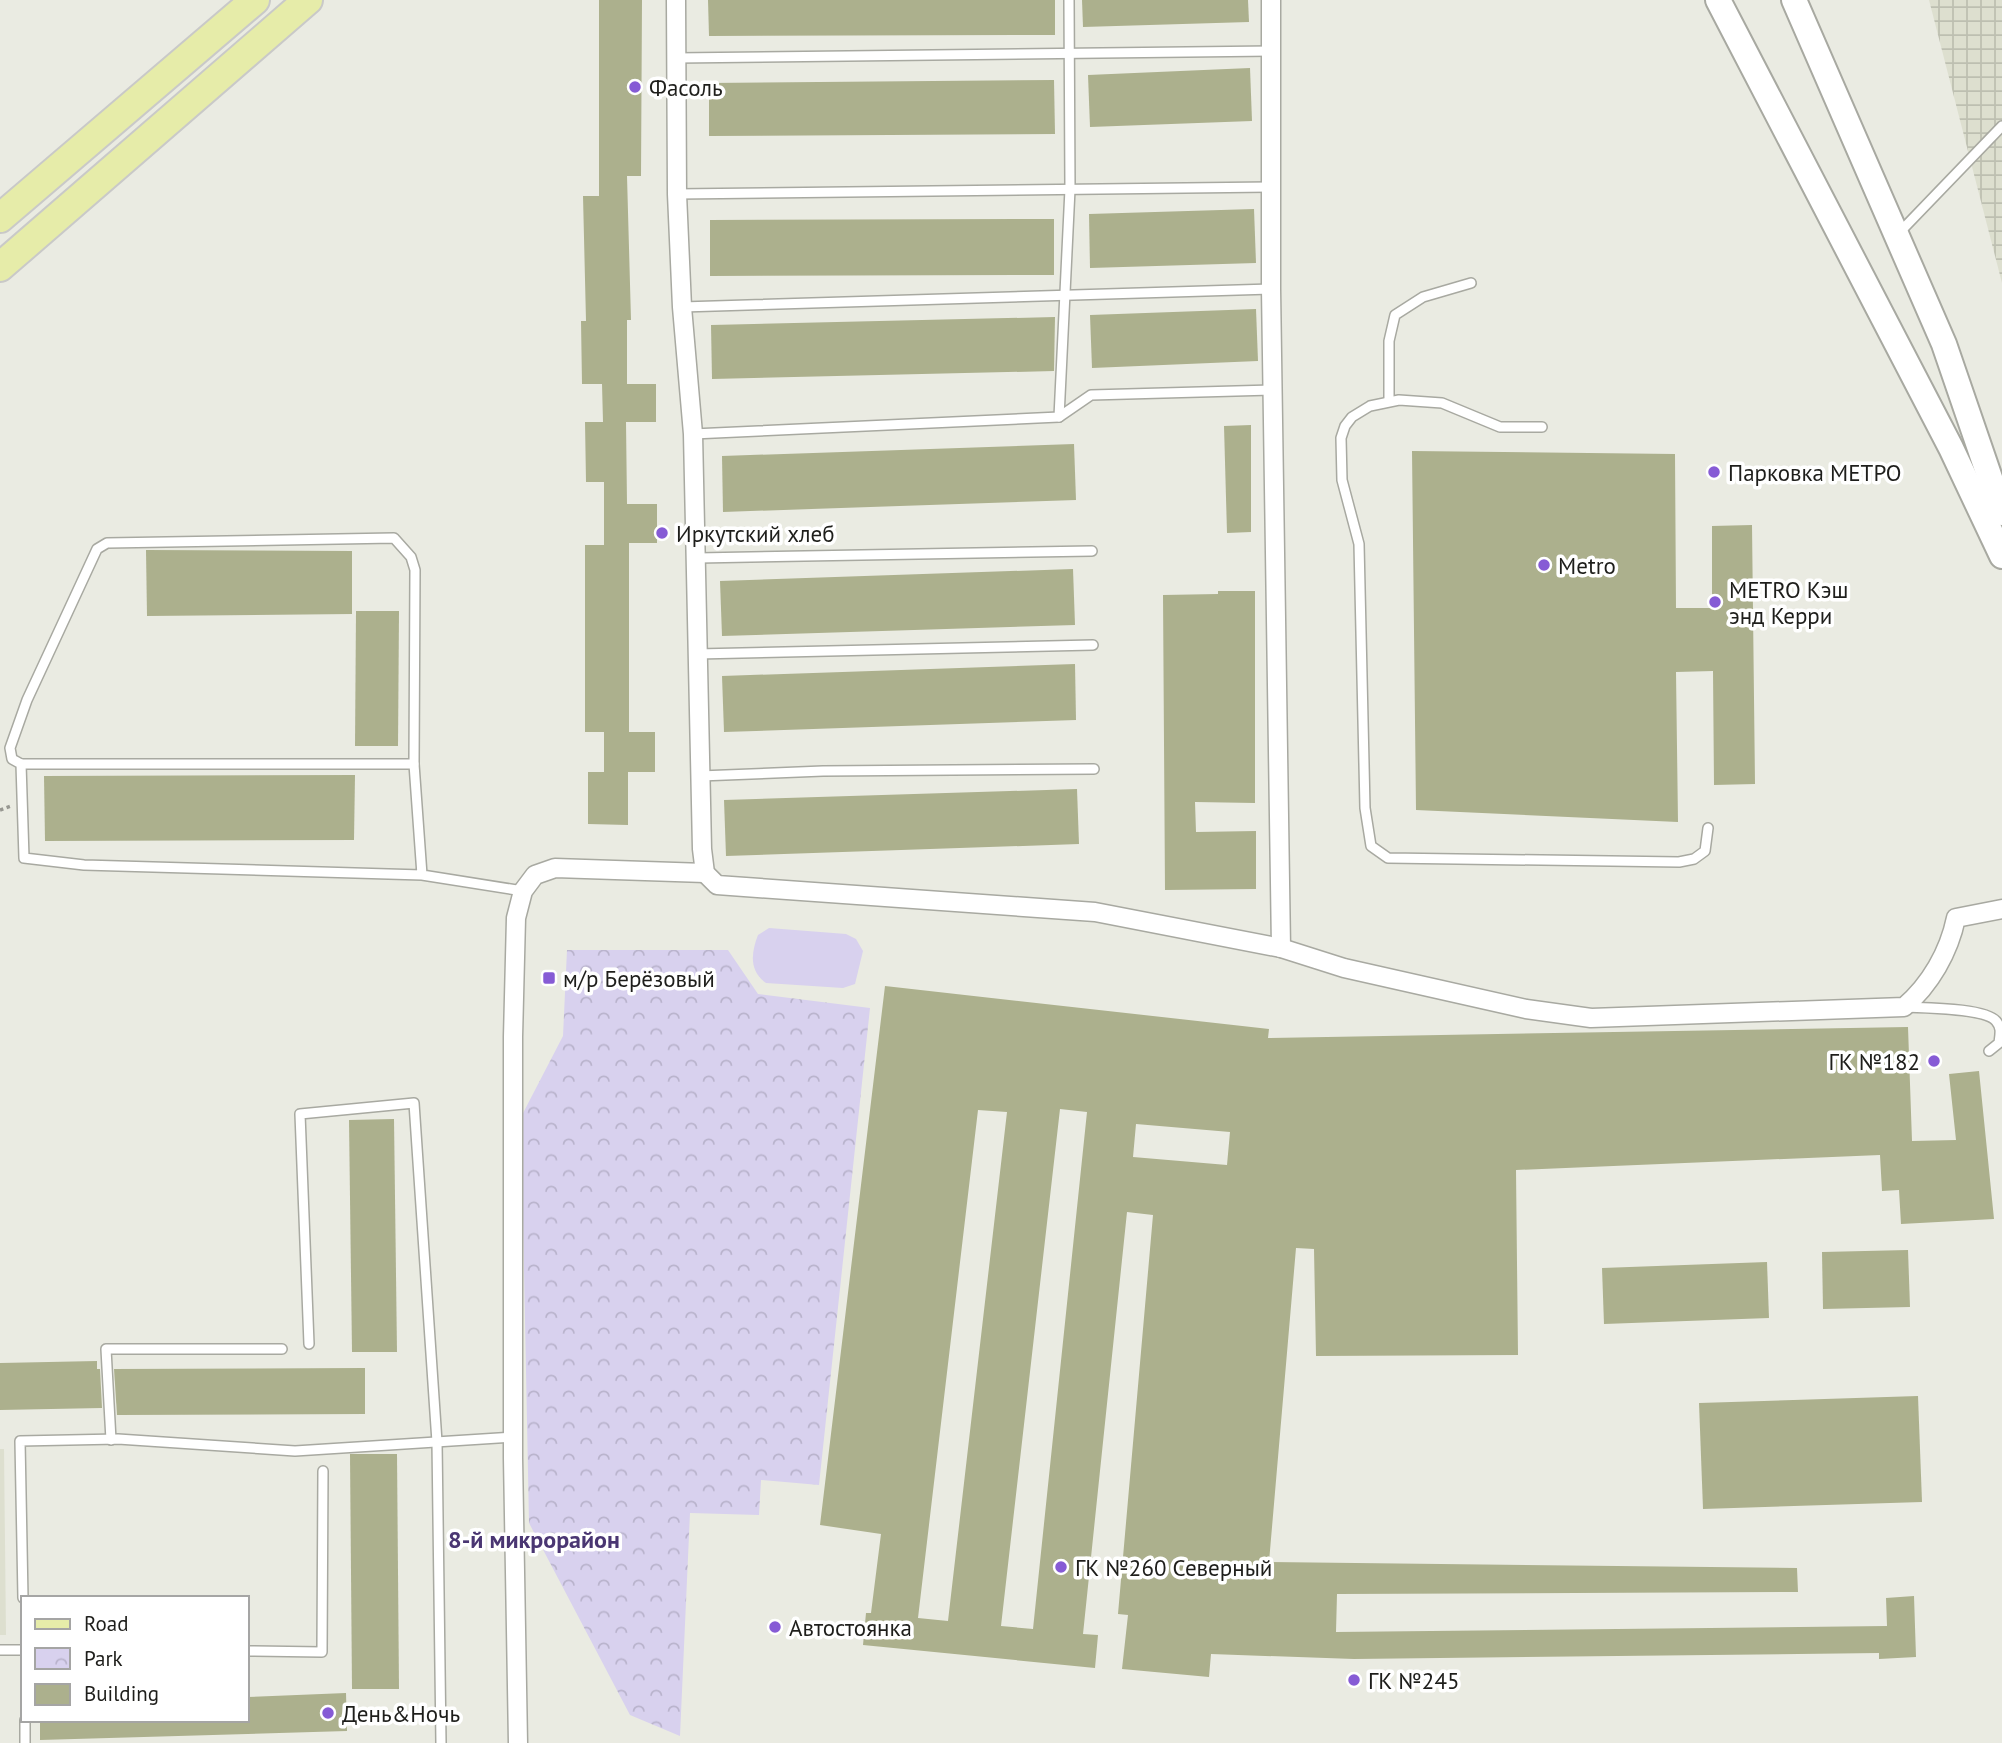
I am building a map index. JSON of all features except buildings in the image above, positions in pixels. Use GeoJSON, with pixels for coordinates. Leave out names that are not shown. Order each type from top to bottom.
{"type":"FeatureCollection","features":[{"type":"Feature","properties":{"kind":"main road"},"geometry":{"type":"LineString","coordinates":[[0,218],[255,0]]}},
{"type":"Feature","properties":{"kind":"main road"},"geometry":{"type":"LineString","coordinates":[[0,267],[308,0]]}},
{"type":"Feature","properties":{"kind":"main road"},"geometry":{"type":"LineString","coordinates":[[1717,0],[1945,436],[2002,556]]}},
{"type":"Feature","properties":{"kind":"main road"},"geometry":{"type":"LineString","coordinates":[[1794,0],[1944,344],[2002,513]]}},
{"type":"Feature","properties":{"kind":"street"},"geometry":{"type":"LineString","coordinates":[[676,0],[677,194],[682,307],[693,434],[698,558],[700,776],[705,873],[717,885],[778,892],[1095,912],[1282,948],[1370,974],[1526,1009],[1591,1018],[1903,1007],[1916,996],[1933,973],[1948,947],[1956,918],[2002,909]]}},
{"type":"Feature","properties":{"kind":"street"},"geometry":{"type":"LineString","coordinates":[[1271,0],[1271,289],[1282,948]]}},
{"type":"Feature","properties":{"kind":"street"},"geometry":{"type":"LineString","coordinates":[[517,1743],[513,1437],[513,1037],[516,918],[523,891],[535,875],[555,868],[705,873]]}},
{"type":"Feature","properties":{"kind":"lane"},"geometry":{"type":"LineString","coordinates":[[1059,417],[1070,189],[1069,0]]}},
{"type":"Feature","properties":{"kind":"lane"},"geometry":{"type":"LineString","coordinates":[[676,58],[1272,51]]}},
{"type":"Feature","properties":{"kind":"lane"},"geometry":{"type":"LineString","coordinates":[[1896,236],[2002,126]]}},
{"type":"Feature","properties":{"kind":"lane"},"geometry":{"type":"LineString","coordinates":[[677,194],[1270,187]]}},
{"type":"Feature","properties":{"kind":"lane"},"geometry":{"type":"LineString","coordinates":[[1389,400],[1388,341],[1395,315],[1423,297],[1471,283]]}},
{"type":"Feature","properties":{"kind":"lane"},"geometry":{"type":"LineString","coordinates":[[682,307],[1271,289]]}},
{"type":"Feature","properties":{"kind":"lane"},"geometry":{"type":"LineString","coordinates":[[693,434],[1059,417],[1091,394],[1273,390]]}},
{"type":"Feature","properties":{"kind":"lane"},"geometry":{"type":"LineString","coordinates":[[1542,427],[1500,426],[1442,403],[1389,400],[1370,405],[1352,417],[1342,432],[1342,480],[1359,544],[1367,836],[1375,852],[1388,858],[1679,862],[1694,859],[1705,851],[1708,828]]}},
{"type":"Feature","properties":{"kind":"lane"},"geometry":{"type":"LineString","coordinates":[[414,764],[21,764],[12,759],[10,748],[27,700],[97,549],[107,543],[394,538],[411,557],[415,570],[414,764],[422,875]]}},
{"type":"Feature","properties":{"kind":"lane"},"geometry":{"type":"LineString","coordinates":[[698,558],[1092,551]]}},
{"type":"Feature","properties":{"kind":"lane"},"geometry":{"type":"LineString","coordinates":[[697,654],[1093,645]]}},
{"type":"Feature","properties":{"kind":"lane"},"geometry":{"type":"LineString","coordinates":[[21,764],[24,858],[85,865],[422,875],[523,891]]}},
{"type":"Feature","properties":{"kind":"lane"},"geometry":{"type":"LineString","coordinates":[[700,776],[822,771],[1094,769]]}},
{"type":"Feature","properties":{"kind":"lane"},"geometry":{"type":"LineString","coordinates":[[1903,1007],[1984,1013],[1995,1020],[2001,1031],[1999,1042],[1989,1051]]}},
{"type":"Feature","properties":{"kind":"lane"},"geometry":{"type":"LineString","coordinates":[[309,1344],[300,1114],[414,1103],[437,1441],[441,1743]]}},
{"type":"Feature","properties":{"kind":"lane"},"geometry":{"type":"LineString","coordinates":[[111,1440],[106,1349],[282,1349]]}},
{"type":"Feature","properties":{"kind":"lane"},"geometry":{"type":"LineString","coordinates":[[23,1596],[20,1441],[111,1440],[295,1451],[513,1437]]}},
{"type":"Feature","properties":{"kind":"lane"},"geometry":{"type":"LineString","coordinates":[[248,1651],[322,1652],[323,1471]]}},
{"type":"Feature","properties":{"kind":"lane"},"geometry":{"type":"LineString","coordinates":[[0,1650],[21,1650]]}},
{"type":"Feature","properties":{"kind":"lane"},"geometry":{"type":"LineString","coordinates":[[25,1722],[25,1743]]}},
{"type":"Feature","properties":{"kind":"shaded area"},"geometry":{"type":"Polygon","coordinates":[[[1929,0],[2002,0],[2002,283],[1929,0]]]}},
{"type":"Feature","properties":{"kind":"shaded area"},"geometry":{"type":"Polygon","coordinates":[[[0,1449],[4,1449],[6,1635],[0,1635],[0,1449]]]}},
{"type":"Feature","properties":{"kind":"green space"},"geometry":{"type":"Polygon","coordinates":[[[769,928],[846,934],[856,939],[863,951],[855,984],[843,988],[766,983],[754,967],[753,955],[758,935],[769,928]]]}},
{"type":"Feature","properties":{"kind":"green space"},"geometry":{"type":"Polygon","coordinates":[[[567,950],[728,950],[758,994],[870,1008],[819,1485],[761,1480],[759,1515],[690,1513],[680,1736],[630,1715],[529,1523],[521,1117],[563,1036],[567,950]]]}},
{"type":"Feature","properties":{"kind":"place","name":"Фасоль"},"geometry":{"type":"Point","coordinates":[635,87]}},
{"type":"Feature","properties":{"kind":"place","name":"Парковка МЕТРО"},"geometry":{"type":"Point","coordinates":[1714,472]}},
{"type":"Feature","properties":{"kind":"place","name":"Иркутский хлеб"},"geometry":{"type":"Point","coordinates":[662,533]}},
{"type":"Feature","properties":{"kind":"place","name":"Metro"},"geometry":{"type":"Point","coordinates":[1544,565]}},
{"type":"Feature","properties":{"kind":"place","name":"METRO Кэш энд Керри"},"geometry":{"type":"Point","coordinates":[1715,602]}},
{"type":"Feature","properties":{"kind":"place","name":"м/р Берёзовый"},"geometry":{"type":"Point","coordinates":[549,978]}},
{"type":"Feature","properties":{"kind":"place","name":"ГК №182"},"geometry":{"type":"Point","coordinates":[1934,1061]}},
{"type":"Feature","properties":{"kind":"place","name":"ГК №260 Северный"},"geometry":{"type":"Point","coordinates":[1061,1567]}},
{"type":"Feature","properties":{"kind":"place","name":"Автостоянка"},"geometry":{"type":"Point","coordinates":[775,1627]}},
{"type":"Feature","properties":{"kind":"place","name":"ГК №245"},"geometry":{"type":"Point","coordinates":[1354,1680]}},
{"type":"Feature","properties":{"kind":"place","name":"День&Ночь"},"geometry":{"type":"Point","coordinates":[328,1713]}},
{"type":"Feature","properties":{"kind":"district","name":"8-й микрорайон"},"geometry":{"type":"Point","coordinates":[534,1539]}}]}
